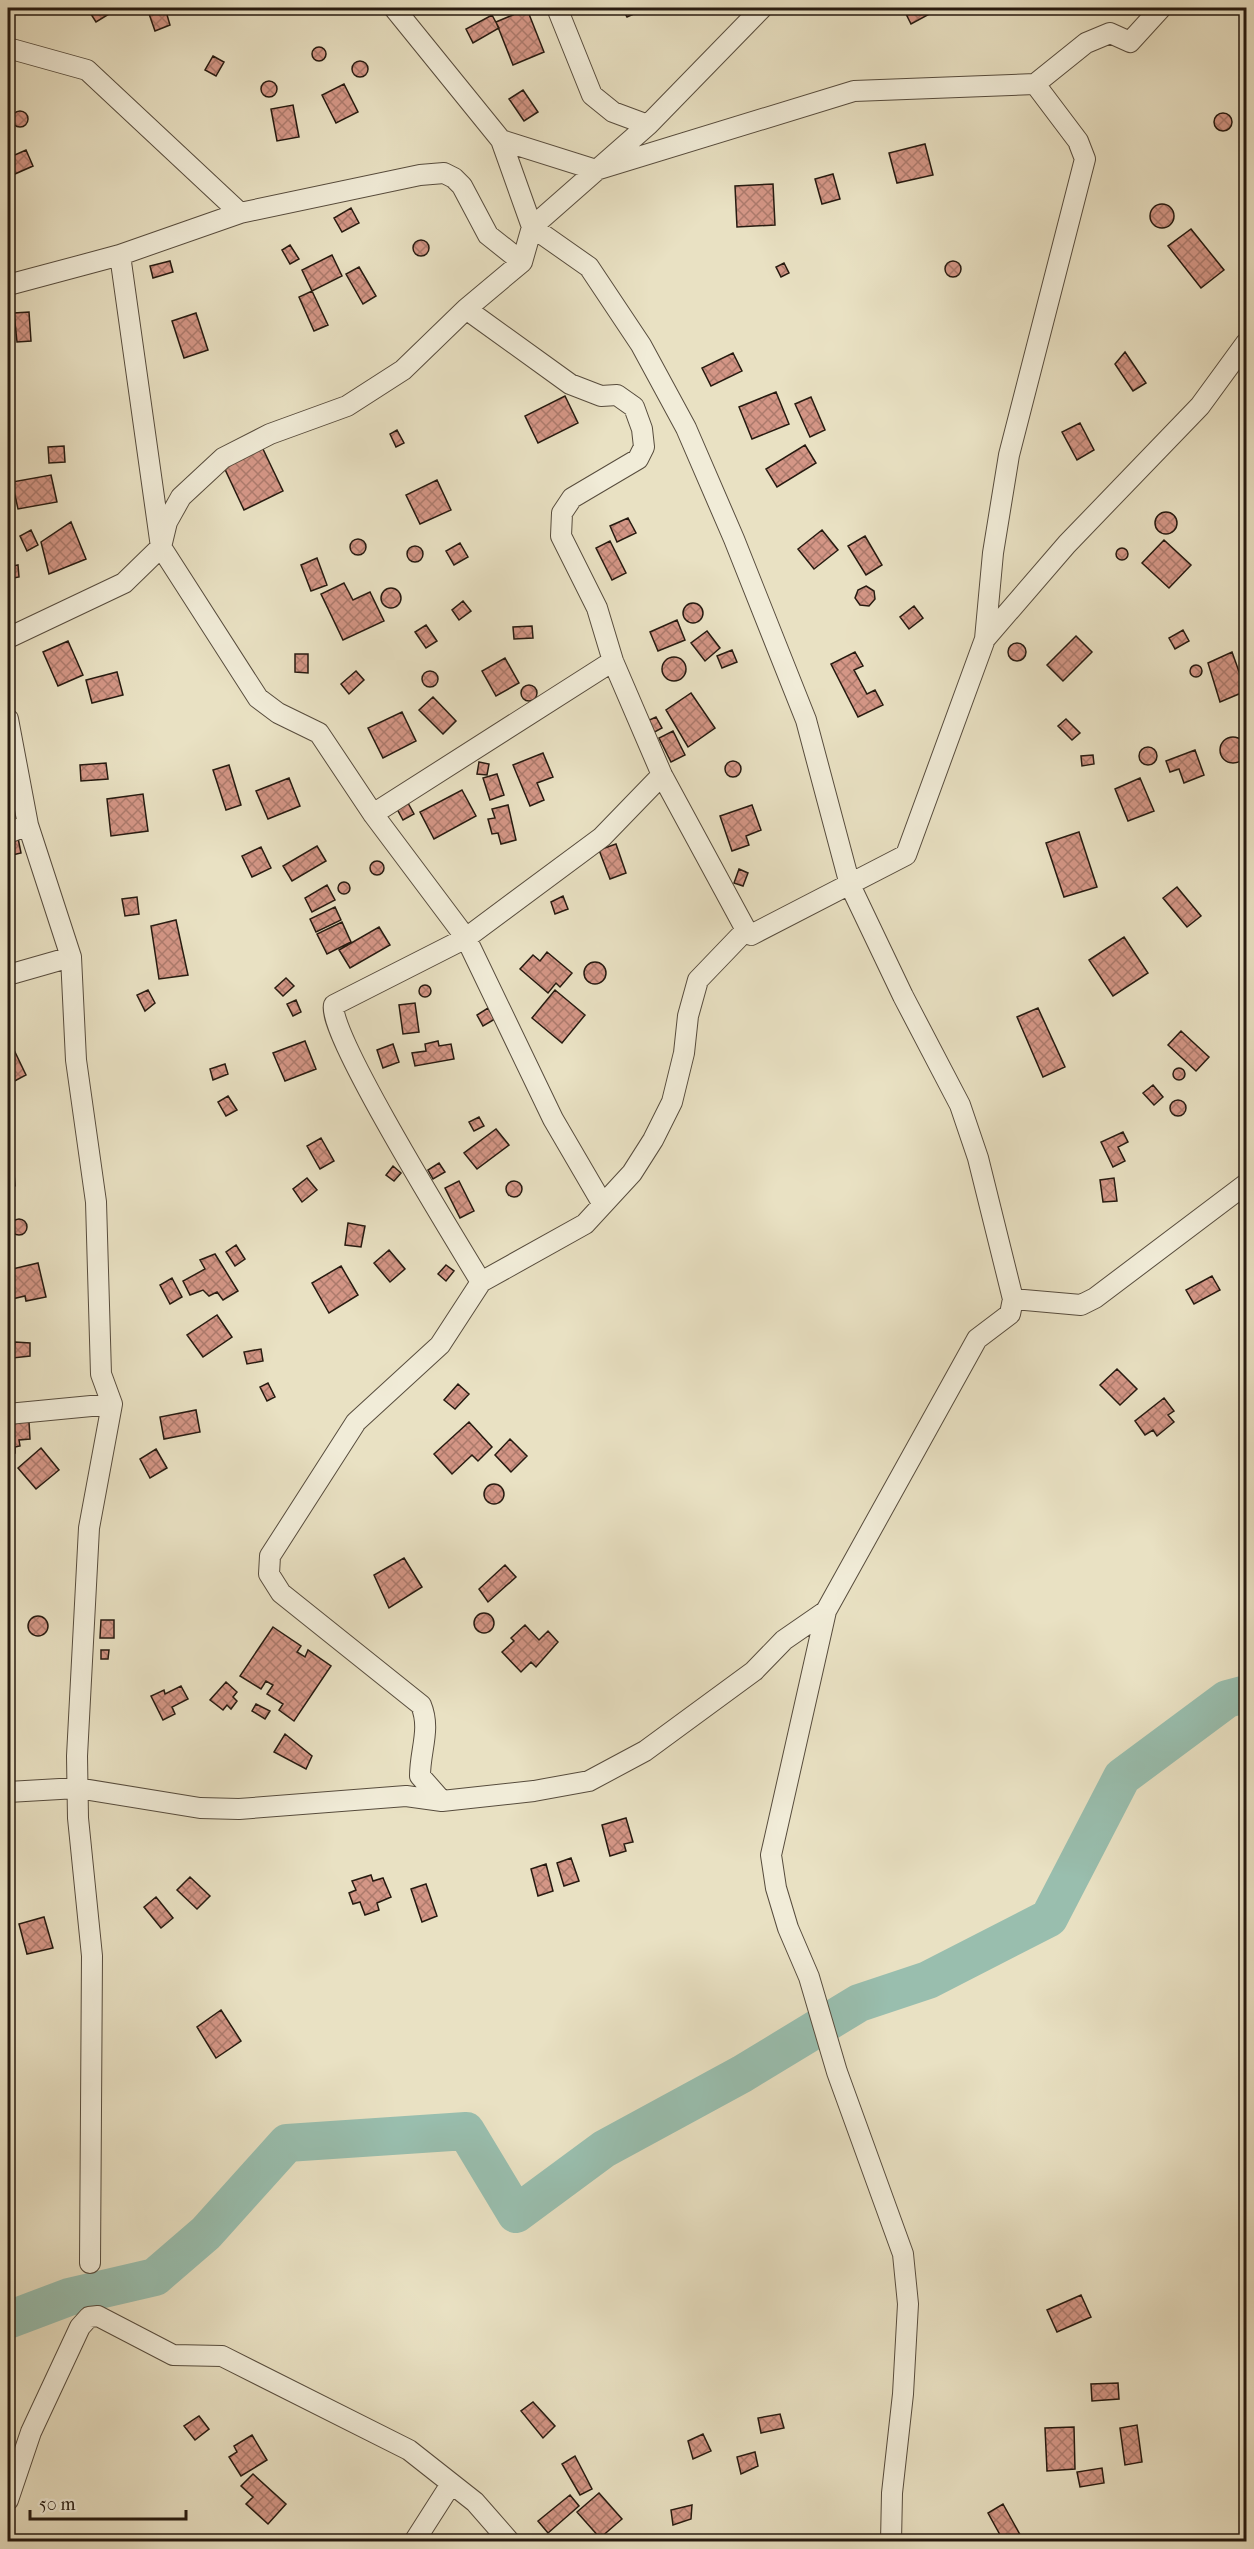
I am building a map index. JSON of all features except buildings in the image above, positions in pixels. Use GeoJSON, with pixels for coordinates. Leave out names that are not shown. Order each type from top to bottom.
{"type":"FeatureCollection","features":[{"type":"Feature","properties":{"kind":"street"},"geometry":{"type":"LineString","coordinates":[[394,8],[501,140],[532,227],[589,267],[641,345],[686,428],[734,539],[806,720],[850,885],[903,996],[960,1105],[978,1158],[1013,1299],[1010,1314],[977,1339],[951,1382],[930,1429],[826,1611],[771,1855],[776,1888],[788,1928],[809,1977],[837,2072],[903,2254],[908,2304],[903,2394],[892,2493],[891,2541]]}},
{"type":"Feature","properties":{"kind":"street"},"geometry":{"type":"LineString","coordinates":[[556,8],[592,95],[613,112],[648,125]]}},
{"type":"Feature","properties":{"kind":"street"},"geometry":{"type":"LineString","coordinates":[[8,638],[124,583],[161,547],[167,522],[181,497],[223,458],[270,434],[347,406],[368,395],[403,370],[466,309],[522,262],[532,227],[648,125],[762,8]]}},
{"type":"Feature","properties":{"kind":"street"},"geometry":{"type":"LineString","coordinates":[[501,140],[597,170],[854,91],[1035,84],[1086,43],[1110,33],[1130,42],[1161,8]]}},
{"type":"Feature","properties":{"kind":"street"},"geometry":{"type":"LineString","coordinates":[[8,48],[87,70],[240,213]]}},
{"type":"Feature","properties":{"kind":"street"},"geometry":{"type":"LineString","coordinates":[[466,309],[570,384],[602,396],[617,395],[634,407],[642,429],[644,447],[638,459],[572,498],[562,513],[561,536],[597,608],[613,661],[662,775],[746,930],[752,935],[906,855],[985,639],[993,553],[1009,455],[1085,159],[1078,141],[1035,84]]}},
{"type":"Feature","properties":{"kind":"street"},"geometry":{"type":"LineString","coordinates":[[8,285],[120,255],[240,213],[420,175],[444,173],[454,177],[462,186],[488,235],[522,262]]}},
{"type":"Feature","properties":{"kind":"street"},"geometry":{"type":"LineString","coordinates":[[120,255],[161,547],[258,698],[278,713],[319,733],[373,814],[466,938],[553,1119],[603,1203]]}},
{"type":"Feature","properties":{"kind":"street"},"geometry":{"type":"LineString","coordinates":[[985,639],[1067,544],[1200,406],[1246,343]]}},
{"type":"Feature","properties":{"kind":"street"},"geometry":{"type":"LineString","coordinates":[[373,814],[613,661]]}},
{"type":"Feature","properties":{"kind":"street"},"geometry":{"type":"LineString","coordinates":[[8,719],[28,825],[70,957],[76,1060],[96,1202],[101,1374],[112,1404],[89,1528],[77,1788],[92,1956],[90,2263]]}},
{"type":"Feature","properties":{"kind":"street"},"geometry":{"type":"LineString","coordinates":[[481,1282],[380,1108],[332,1012],[340,1000],[466,938],[602,837],[662,775]]}},
{"type":"Feature","properties":{"kind":"street"},"geometry":{"type":"LineString","coordinates":[[8,833],[28,825]]}},
{"type":"Feature","properties":{"kind":"street"},"geometry":{"type":"LineString","coordinates":[[442,1801],[420,1776],[420,1755],[427,1732],[421,1705],[281,1593],[269,1575],[270,1556],[357,1422],[440,1345],[481,1282],[585,1224],[632,1173],[653,1140],[672,1102],[684,1053],[688,1016],[698,980],[746,930]]}},
{"type":"Feature","properties":{"kind":"street"},"geometry":{"type":"LineString","coordinates":[[8,975],[70,957]]}},
{"type":"Feature","properties":{"kind":"street"},"geometry":{"type":"LineString","coordinates":[[1013,1299],[1081,1305],[1095,1298],[1246,1184]]}},
{"type":"Feature","properties":{"kind":"street"},"geometry":{"type":"LineString","coordinates":[[8,1414],[112,1404]]}},
{"type":"Feature","properties":{"kind":"street"},"geometry":{"type":"LineString","coordinates":[[8,1792],[77,1788],[200,1808],[276,1807],[406,1796],[442,1801],[534,1791],[589,1781],[645,1751],[754,1671],[784,1640],[826,1611]]}},
{"type":"Feature","properties":{"kind":"street"},"geometry":{"type":"LineString","coordinates":[[8,2500],[31,2432],[80,2327],[89,2317],[98,2316],[173,2355],[222,2356],[409,2450],[475,2502],[510,2541]]}},
{"type":"Feature","properties":{"kind":"street"},"geometry":{"type":"LineString","coordinates":[[414,2541],[450,2484]]}},
{"type":"Feature","properties":{"kind":"waterway"},"geometry":{"type":"LineString","coordinates":[[8,2320],[69,2297],[155,2277],[206,2233],[287,2143],[466,2131],[516,2214],[604,2149],[742,2074],[859,2003],[928,1980],[1049,1918],[1122,1777],[1227,1699],[1246,1694]]}}]}
